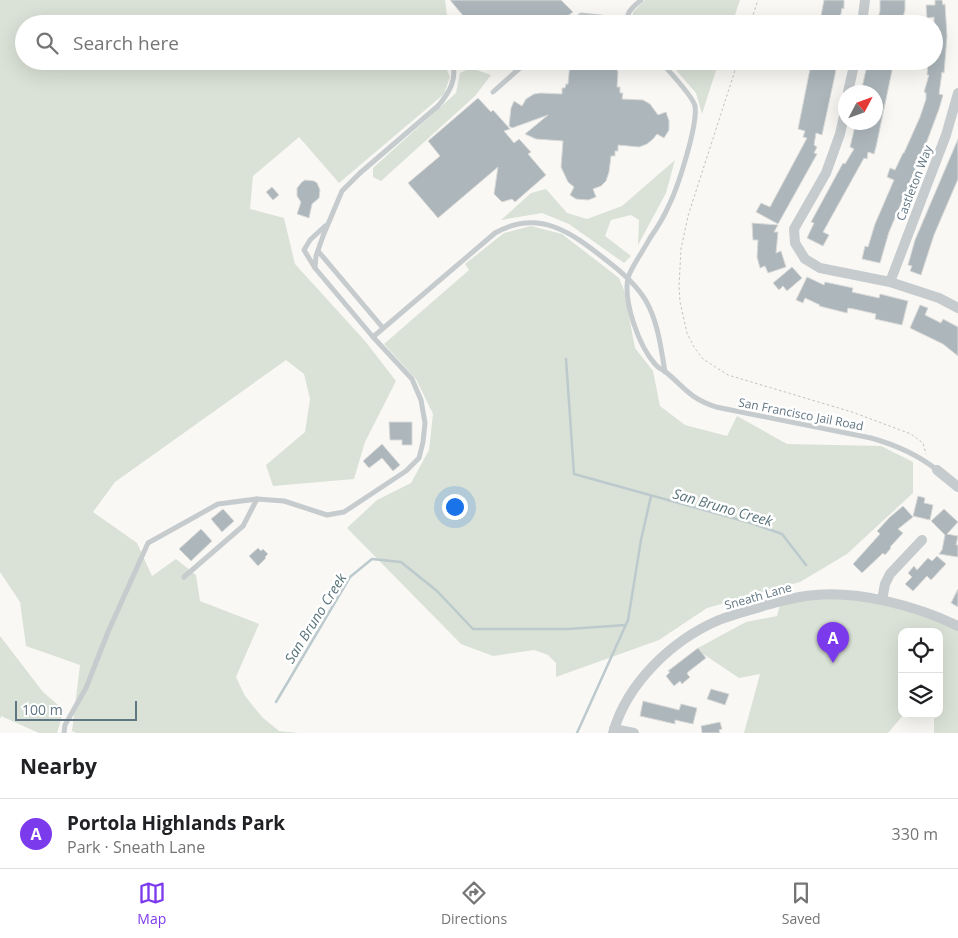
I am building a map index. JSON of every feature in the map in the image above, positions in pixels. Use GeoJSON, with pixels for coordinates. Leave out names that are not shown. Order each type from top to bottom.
{"type":"FeatureCollection","features":[{"type":"Feature","properties":{"kind":"street"},"geometry":{"type":"LineString","coordinates":[[863,15],[865,0]]}},
{"type":"Feature","properties":{"kind":"street"},"geometry":{"type":"LineString","coordinates":[[850,85],[853,70]]}},
{"type":"Feature","properties":{"kind":"street","name":"Castleton Way"},"geometry":{"type":"LineString","coordinates":[[890,282],[946,135],[958,93]]}},
{"type":"Feature","properties":{"kind":"street"},"geometry":{"type":"LineString","coordinates":[[841,130],[826,173],[794,229],[794,243],[805,259],[820,268],[890,282],[939,298],[958,308]]}},
{"type":"Feature","properties":{"kind":"street"},"geometry":{"type":"LineString","coordinates":[[937,470],[958,487]]}},
{"type":"Feature","properties":{"kind":"street"},"geometry":{"type":"LineString","coordinates":[[882,600],[885,584],[890,574],[922,540]]}},
{"type":"Feature","properties":{"kind":"street","name":"Sneath Lane"},"geometry":{"type":"LineString","coordinates":[[613,731],[631,695],[656,664],[686,638],[711,624],[738,613],[796,597],[837,594],[882,600],[931,615],[958,626]]}},
{"type":"Feature","properties":{"kind":"street"},"geometry":{"type":"LineString","coordinates":[[613,731],[634,733]]}},
{"type":"Feature","properties":{"kind":"lane"},"geometry":{"type":"LineString","coordinates":[[630,15],[631,8],[641,0]]}},
{"type":"Feature","properties":{"kind":"lane"},"geometry":{"type":"LineString","coordinates":[[315,268],[318,250],[327,224],[342,191],[360,173],[438,106],[452,88],[455,70]]}},
{"type":"Feature","properties":{"kind":"lane"},"geometry":{"type":"LineString","coordinates":[[493,92],[518,70]]}},
{"type":"Feature","properties":{"kind":"lane"},"geometry":{"type":"LineString","coordinates":[[628,278],[669,206],[693,132],[695,106],[693,101],[667,70]]}},
{"type":"Feature","properties":{"kind":"lane"},"geometry":{"type":"LineString","coordinates":[[64,733],[65,725],[86,688],[148,543],[218,504],[257,499],[284,501],[327,515],[344,512],[406,471],[419,458],[425,423],[421,400],[412,379],[373,338],[315,268],[304,250],[310,240],[327,224]]}},
{"type":"Feature","properties":{"kind":"lane"},"geometry":{"type":"LineString","coordinates":[[373,338],[495,233],[505,227],[516,224],[543,224],[570,233],[628,278],[647,302],[660,341],[665,372]]}},
{"type":"Feature","properties":{"kind":"lane"},"geometry":{"type":"LineString","coordinates":[[318,250],[384,328]]}},
{"type":"Feature","properties":{"kind":"lane","name":"San Francisco Jail Road"},"geometry":{"type":"LineString","coordinates":[[628,278],[630,311],[639,338],[655,365],[699,401],[716,407],[871,438],[908,450],[937,470]]}},
{"type":"Feature","properties":{"kind":"lane"},"geometry":{"type":"LineString","coordinates":[[184,577],[243,526],[257,499]]}},
{"type":"Feature","properties":{"kind":"path"},"geometry":{"type":"LineString","coordinates":[[753,15],[758,0]]}},
{"type":"Feature","properties":{"kind":"path"},"geometry":{"type":"LineString","coordinates":[[735,70],[688,216],[681,249],[680,302],[688,333],[694,347],[703,359],[728,375],[852,412],[911,434],[923,443],[926,454],[924,460]]}},
{"type":"Feature","properties":{"kind":"shaded area"},"geometry":{"type":"Polygon","coordinates":[[[0,0],[445,0],[447,15],[15,15],[15,70],[447,70],[450,77],[444,94],[339,183],[299,137],[253,176],[250,209],[284,218],[295,264],[365,341],[396,381],[365,442],[354,479],[273,486],[266,465],[305,432],[310,399],[304,374],[286,360],[115,482],[93,512],[137,543],[152,576],[176,559],[196,575],[200,601],[259,624],[236,677],[245,696],[262,717],[279,731],[299,733],[76,733],[72,731],[80,665],[26,646],[20,602],[0,572],[0,0]]]}},
{"type":"Feature","properties":{"kind":"shaded area"},"geometry":{"type":"Polygon","coordinates":[[[645,0],[740,0],[735,15],[633,15],[633,12],[645,0]]]}},
{"type":"Feature","properties":{"kind":"shaded area"},"geometry":{"type":"Polygon","coordinates":[[[467,70],[477,70],[491,75],[475,96],[381,181],[373,177],[373,168],[456,93],[460,73],[467,70]]]}},
{"type":"Feature","properties":{"kind":"shaded area"},"geometry":{"type":"Polygon","coordinates":[[[676,70],[716,70],[702,114],[696,93],[676,70]]]}},
{"type":"Feature","properties":{"kind":"shaded area"},"geometry":{"type":"Polygon","coordinates":[[[675,160],[666,193],[638,245],[639,220],[631,215],[611,220],[605,236],[631,256],[624,263],[569,224],[542,213],[501,220],[531,193],[546,189],[567,213],[587,219],[622,206],[675,160]]]}},
{"type":"Feature","properties":{"kind":"shaded area"},"geometry":{"type":"Polygon","coordinates":[[[531,226],[562,234],[619,278],[624,290],[635,348],[653,371],[660,406],[685,425],[727,436],[737,416],[787,444],[881,446],[913,462],[913,493],[847,554],[800,582],[707,608],[659,640],[556,677],[556,663],[548,655],[534,650],[493,656],[461,644],[347,528],[377,500],[411,483],[429,450],[433,414],[416,379],[384,344],[469,270],[465,264],[504,233],[531,226]]]}},
{"type":"Feature","properties":{"kind":"shaded area"},"geometry":{"type":"Polygon","coordinates":[[[861,597],[958,625],[958,733],[934,733],[934,718],[943,718],[943,628],[898,628],[898,718],[901,718],[888,733],[744,733],[760,674],[739,678],[696,649],[746,622],[777,616],[782,598],[861,597]]]}},
{"type":"Feature","properties":{"kind":"shaded area"},"geometry":{"type":"Polygon","coordinates":[[[0,636],[43,692],[64,710],[57,733],[39,733],[1,716],[0,719],[0,636]]]}},
{"type":"Feature","properties":{"kind":"building"},"geometry":{"type":"Polygon","coordinates":[[[450,0],[561,0],[573,12],[569,15],[462,15],[450,0]]]}},
{"type":"Feature","properties":{"kind":"building"},"geometry":{"type":"Polygon","coordinates":[[[824,0],[844,0],[844,9],[842,8],[841,15],[821,15],[824,0]]]}},
{"type":"Feature","properties":{"kind":"building"},"geometry":{"type":"Polygon","coordinates":[[[880,0],[905,0],[904,15],[879,15],[880,0]]]}},
{"type":"Feature","properties":{"kind":"building"},"geometry":{"type":"Polygon","coordinates":[[[935,0],[942,0],[943,5],[945,4],[947,36],[944,73],[942,72],[939,94],[943,95],[939,109],[889,232],[880,263],[862,259],[865,246],[868,247],[875,224],[894,180],[887,177],[890,168],[895,170],[920,117],[926,99],[926,93],[924,92],[929,75],[927,75],[927,70],[943,70],[943,15],[927,15],[926,5],[935,5],[935,0]]]}},
{"type":"Feature","properties":{"kind":"building"},"geometry":{"type":"Polygon","coordinates":[[[569,70],[617,70],[617,87],[620,87],[620,93],[623,93],[622,99],[643,100],[650,104],[658,115],[666,112],[669,121],[669,130],[664,138],[657,134],[647,144],[639,147],[618,145],[618,151],[615,151],[615,156],[611,156],[606,181],[601,186],[593,189],[596,197],[588,200],[576,199],[570,195],[574,187],[568,182],[561,167],[563,141],[536,139],[525,134],[548,115],[512,128],[509,126],[511,108],[514,101],[522,106],[526,99],[534,94],[562,94],[562,88],[565,88],[566,84],[568,84],[569,70]]]}},
{"type":"Feature","properties":{"kind":"building"},"geometry":{"type":"Polygon","coordinates":[[[810,70],[836,70],[822,135],[816,133],[814,145],[817,147],[814,153],[817,154],[778,224],[756,212],[761,203],[770,207],[807,138],[803,137],[805,131],[798,129],[810,70]]]}},
{"type":"Feature","properties":{"kind":"building"},"geometry":{"type":"Polygon","coordinates":[[[866,70],[892,70],[883,114],[883,85],[863,85],[866,70]]]}},
{"type":"Feature","properties":{"kind":"building"},"geometry":{"type":"Polygon","coordinates":[[[478,98],[491,112],[493,110],[510,129],[504,131],[514,143],[519,139],[531,152],[528,154],[546,175],[515,202],[512,199],[502,202],[494,194],[498,167],[438,218],[408,183],[440,156],[428,141],[478,98]]]}},
{"type":"Feature","properties":{"kind":"building"},"geometry":{"type":"Polygon","coordinates":[[[854,130],[880,130],[874,154],[868,152],[867,159],[864,158],[823,232],[829,235],[823,246],[807,238],[814,223],[811,222],[843,163],[845,164],[854,149],[850,147],[854,130]]]}},
{"type":"Feature","properties":{"kind":"building"},"geometry":{"type":"Polygon","coordinates":[[[958,139],[958,179],[934,235],[921,275],[910,271],[912,266],[908,265],[915,240],[958,139]]]}},
{"type":"Feature","properties":{"kind":"building"},"geometry":{"type":"Polygon","coordinates":[[[305,180],[317,183],[320,190],[319,198],[312,204],[309,218],[297,214],[301,202],[297,196],[297,188],[305,180]]]}},
{"type":"Feature","properties":{"kind":"building"},"geometry":{"type":"Polygon","coordinates":[[[272,187],[279,195],[273,200],[266,192],[272,187]]]}},
{"type":"Feature","properties":{"kind":"building"},"geometry":{"type":"Polygon","coordinates":[[[752,223],[778,225],[774,232],[778,232],[776,253],[781,251],[786,267],[768,273],[765,266],[760,268],[757,257],[758,240],[753,240],[752,223]]]}},
{"type":"Feature","properties":{"kind":"building"},"geometry":{"type":"Polygon","coordinates":[[[792,267],[802,278],[787,291],[783,286],[779,290],[773,283],[792,267]]]}},
{"type":"Feature","properties":{"kind":"building"},"geometry":{"type":"Polygon","coordinates":[[[807,277],[824,285],[825,282],[853,288],[852,292],[879,298],[880,294],[908,301],[902,325],[875,319],[876,314],[848,308],[847,313],[819,306],[805,298],[803,303],[796,300],[807,277]]]}},
{"type":"Feature","properties":{"kind":"building"},"geometry":{"type":"Polygon","coordinates":[[[920,305],[928,308],[925,315],[941,323],[943,319],[958,327],[958,356],[943,344],[910,328],[920,305]]]}},
{"type":"Feature","properties":{"kind":"building"},"geometry":{"type":"Polygon","coordinates":[[[389,422],[412,422],[412,445],[402,445],[402,440],[390,440],[389,422]]]}},
{"type":"Feature","properties":{"kind":"building"},"geometry":{"type":"Polygon","coordinates":[[[382,444],[400,465],[393,471],[382,458],[369,468],[363,461],[382,444]]]}},
{"type":"Feature","properties":{"kind":"building"},"geometry":{"type":"Polygon","coordinates":[[[918,496],[925,498],[924,503],[933,505],[930,520],[913,516],[918,496]]]}},
{"type":"Feature","properties":{"kind":"building"},"geometry":{"type":"Polygon","coordinates":[[[903,506],[913,517],[898,529],[903,533],[885,555],[883,553],[862,573],[853,564],[880,534],[877,531],[903,506]]]}},
{"type":"Feature","properties":{"kind":"building"},"geometry":{"type":"Polygon","coordinates":[[[223,509],[234,521],[222,532],[211,519],[223,509]]]}},
{"type":"Feature","properties":{"kind":"building"},"geometry":{"type":"Polygon","coordinates":[[[944,509],[958,522],[947,534],[958,536],[956,545],[958,545],[958,557],[939,554],[942,550],[945,535],[931,521],[944,509]]]}},
{"type":"Feature","properties":{"kind":"building"},"geometry":{"type":"Polygon","coordinates":[[[201,529],[212,541],[191,561],[179,549],[201,529]]]}},
{"type":"Feature","properties":{"kind":"building"},"geometry":{"type":"Polygon","coordinates":[[[258,548],[261,551],[263,549],[268,554],[258,566],[249,556],[258,548]]]}},
{"type":"Feature","properties":{"kind":"building"},"geometry":{"type":"Polygon","coordinates":[[[937,556],[946,564],[931,580],[927,576],[913,591],[905,584],[912,577],[908,573],[914,566],[917,570],[928,558],[932,561],[937,556]]]}},
{"type":"Feature","properties":{"kind":"building"},"geometry":{"type":"Polygon","coordinates":[[[958,589],[958,607],[951,603],[958,589]]]}},
{"type":"Feature","properties":{"kind":"building"},"geometry":{"type":"Polygon","coordinates":[[[698,648],[706,658],[688,672],[687,674],[690,677],[682,684],[680,681],[674,686],[666,676],[670,672],[668,671],[698,648]]]}},
{"type":"Feature","properties":{"kind":"building"},"geometry":{"type":"Polygon","coordinates":[[[711,689],[729,694],[725,705],[707,699],[711,689]]]}},
{"type":"Feature","properties":{"kind":"building"},"geometry":{"type":"Polygon","coordinates":[[[643,701],[679,710],[681,704],[697,708],[693,724],[675,720],[675,724],[640,716],[643,701]]]}},
{"type":"Feature","properties":{"kind":"building"},"geometry":{"type":"Polygon","coordinates":[[[720,722],[722,729],[719,730],[720,733],[702,733],[701,726],[720,722]]]}},
{"type":"Feature","properties":{"kind":"waterway","name":"San Bruno Creek"},"geometry":{"type":"LineString","coordinates":[[566,359],[574,474],[751,523],[782,534],[806,565]]}},
{"type":"Feature","properties":{"kind":"waterway","name":"San Bruno Creek"},"geometry":{"type":"LineString","coordinates":[[577,733],[628,620],[641,540],[651,496]]}},
{"type":"Feature","properties":{"kind":"waterway","name":"San Bruno Creek"},"geometry":{"type":"LineString","coordinates":[[276,702],[350,577],[372,559],[401,562],[437,591],[473,629],[568,629],[626,625]]}},
{"type":"Feature","properties":{"kind":"place","name":"Portola Highlands Park"},"geometry":{"type":"Point","coordinates":[833,663]}}]}
